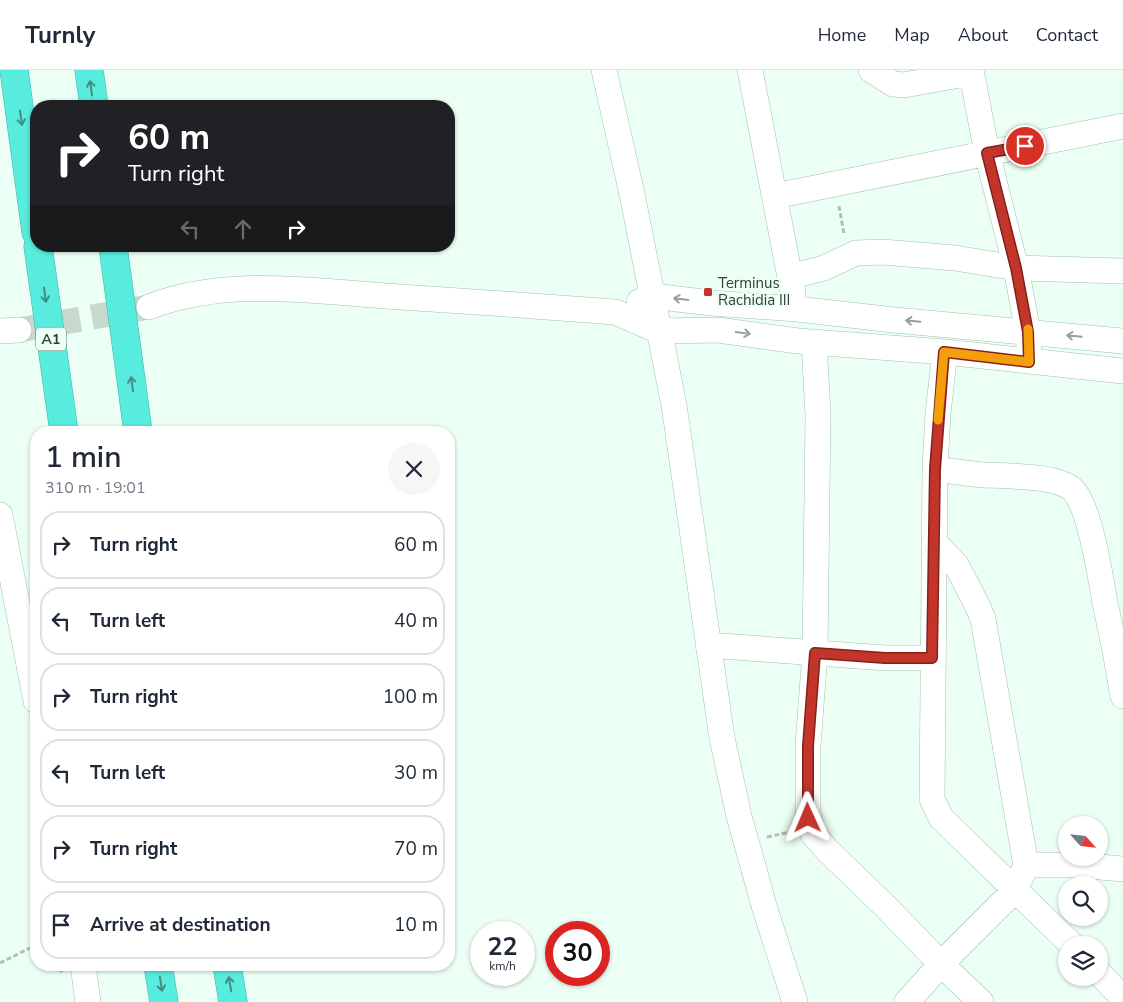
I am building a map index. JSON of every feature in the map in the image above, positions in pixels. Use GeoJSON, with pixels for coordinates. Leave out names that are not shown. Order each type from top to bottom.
{"type":"FeatureCollection","features":[{"type":"Feature","properties":{"kind":"highway"},"geometry":{"type":"LineString","coordinates":[[14,70],[30,188]]}},
{"type":"Feature","properties":{"kind":"highway"},"geometry":{"type":"LineString","coordinates":[[89,70],[93,100]]}},
{"type":"Feature","properties":{"kind":"highway","name":"A1"},"geometry":{"type":"LineString","coordinates":[[39,252],[63,426]]}},
{"type":"Feature","properties":{"kind":"highway"},"geometry":{"type":"LineString","coordinates":[[114,252],[137,426]]}},
{"type":"Feature","properties":{"kind":"highway"},"geometry":{"type":"LineString","coordinates":[[159,971],[164,1002]]}},
{"type":"Feature","properties":{"kind":"highway"},"geometry":{"type":"LineString","coordinates":[[228,971],[233,1002]]}},
{"type":"Feature","properties":{"kind":"street"},"geometry":{"type":"LineString","coordinates":[[604,70],[653,296],[674,405],[722,738],[746,840],[765,909],[796,1002]]}},
{"type":"Feature","properties":{"kind":"street"},"geometry":{"type":"LineString","coordinates":[[750,70],[789,277],[806,342],[818,415],[815,653],[808,746],[808,811],[810,826],[813,834],[827,850],[981,1002]]}},
{"type":"Feature","properties":{"kind":"street"},"geometry":{"type":"LineString","coordinates":[[871,70],[893,84],[904,84],[971,72],[987,153],[1016,268],[1028,332],[1029,362]]}},
{"type":"Feature","properties":{"kind":"street"},"geometry":{"type":"LineString","coordinates":[[775,196],[1123,126]]}},
{"type":"Feature","properties":{"kind":"street"},"geometry":{"type":"LineString","coordinates":[[789,277],[824,268],[856,254],[882,252],[955,258],[1016,268],[1123,271]]}},
{"type":"Feature","properties":{"kind":"street"},"geometry":{"type":"LineString","coordinates":[[149,307],[165,301],[212,292],[266,289],[388,296],[615,312],[660,331],[718,330],[806,342],[944,352],[1123,371]]}},
{"type":"Feature","properties":{"kind":"street"},"geometry":{"type":"LineString","coordinates":[[615,312],[653,296],[1123,341]]}},
{"type":"Feature","properties":{"kind":"street"},"geometry":{"type":"LineString","coordinates":[[944,352],[935,469],[932,800],[941,818],[1063,936]]}},
{"type":"Feature","properties":{"kind":"street"},"geometry":{"type":"LineString","coordinates":[[935,469],[984,475],[1020,476],[1054,482],[1073,490],[1088,522],[1094,544],[1121,663],[1123,696]]}},
{"type":"Feature","properties":{"kind":"street"},"geometry":{"type":"LineString","coordinates":[[0,515],[30,670]]}},
{"type":"Feature","properties":{"kind":"street"},"geometry":{"type":"LineString","coordinates":[[907,1002],[941,964],[1016,889],[1026,865],[983,619],[957,566],[935,543]]}},
{"type":"Feature","properties":{"kind":"street"},"geometry":{"type":"LineString","coordinates":[[708,645],[885,658],[932,658]]}},
{"type":"Feature","properties":{"kind":"street"},"geometry":{"type":"LineString","coordinates":[[1026,865],[1077,865],[1123,869]]}},
{"type":"Feature","properties":{"kind":"street"},"geometry":{"type":"LineString","coordinates":[[83,971],[88,1002]]}},
{"type":"Feature","properties":{"kind":"street"},"geometry":{"type":"LineString","coordinates":[[1108,982],[1123,998],[1119,1002]]}},
{"type":"Feature","properties":{"kind":"path"},"geometry":{"type":"LineString","coordinates":[[836,184],[848,257]]}},
{"type":"Feature","properties":{"kind":"path"},"geometry":{"type":"LineString","coordinates":[[746,840],[785,834],[810,826]]}},
{"type":"Feature","properties":{"kind":"path"},"geometry":{"type":"LineString","coordinates":[[0,963],[30,948]]}},
{"type":"Feature","properties":{"kind":"tunnel"},"geometry":{"type":"LineString","coordinates":[[19,330],[149,307]]}},
{"type":"Feature","properties":{"kind":"slow traffic"},"geometry":{"type":"LineString","coordinates":[[938,420],[944,352],[1029,362],[1028,329]]}},
{"type":"Feature","properties":{"kind":"place","name":"Terminus Rachidia III"},"geometry":{"type":"Point","coordinates":[708,292]}},
{"type":"Feature","properties":{"kind":"route"},"geometry":{"type":"LineString","coordinates":[[808,818],[808,746],[815,653],[885,658],[932,658],[935,469],[944,352],[1029,362],[1028,332],[1016,268],[987,153],[1025,146]]}}]}
